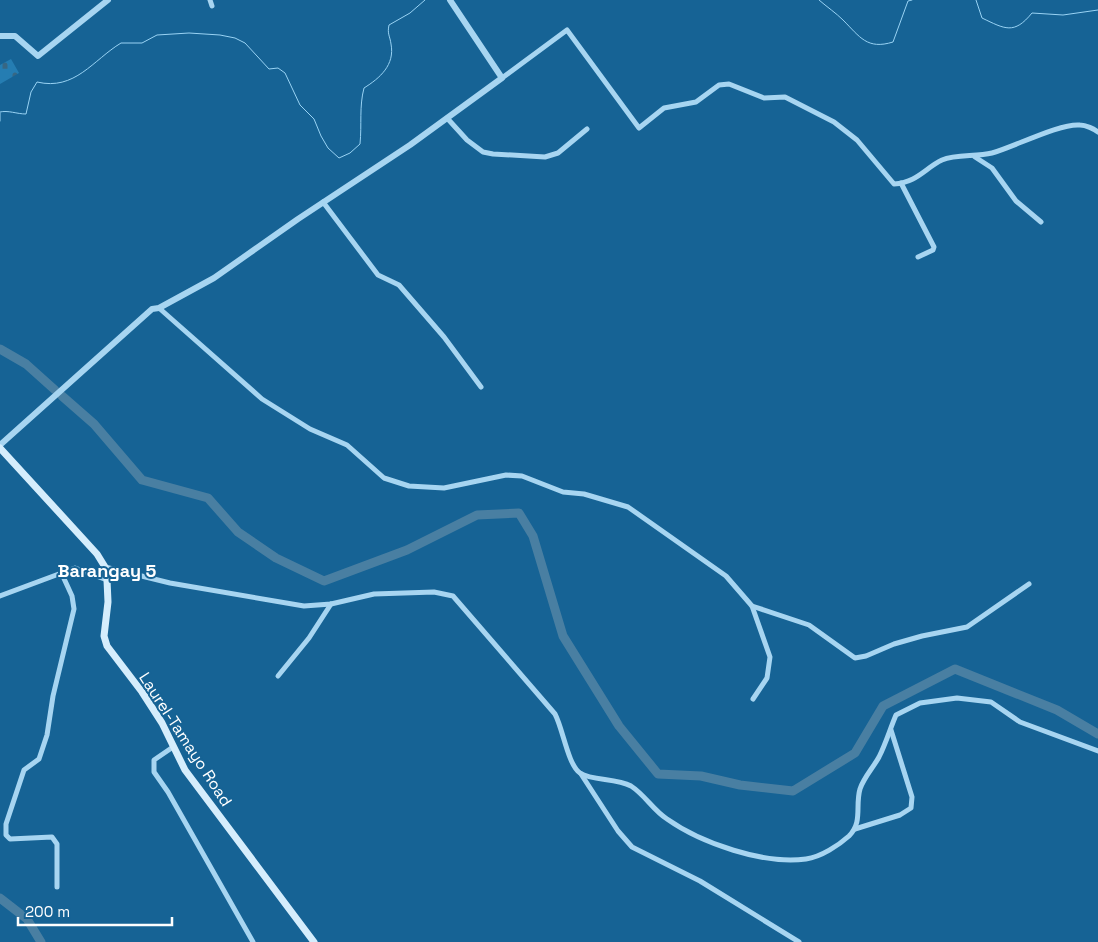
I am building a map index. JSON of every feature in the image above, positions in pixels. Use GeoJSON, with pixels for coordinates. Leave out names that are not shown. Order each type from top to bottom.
{"type":"FeatureCollection","features":[{"type":"Feature","properties":{"kind":"main road","name":"Laurel-Tamayo Road"},"geometry":{"type":"LineString","coordinates":[[0,447],[97,554],[105,567],[107,580],[108,602],[104,636],[107,646],[142,692],[162,723],[173,747],[194,782],[314,942]]}},
{"type":"Feature","properties":{"kind":"street"},"geometry":{"type":"LineString","coordinates":[[0,36],[15,36],[38,56],[108,0]]}},
{"type":"Feature","properties":{"kind":"street"},"geometry":{"type":"LineString","coordinates":[[450,0],[502,78]]}},
{"type":"Feature","properties":{"kind":"street"},"geometry":{"type":"LineString","coordinates":[[0,447],[152,309],[159,308],[214,278],[447,118],[567,30],[639,128],[664,108],[696,102],[719,86],[729,84],[764,98],[785,96],[834,122],[857,140],[894,184],[924,174],[942,160],[954,157],[975,157],[999,151],[1065,127],[1080,125],[1098,132]]}},
{"type":"Feature","properties":{"kind":"street"},"geometry":{"type":"LineString","coordinates":[[447,118],[466,140],[483,152],[493,154],[546,157],[558,154],[587,129]]}},
{"type":"Feature","properties":{"kind":"street"},"geometry":{"type":"LineString","coordinates":[[975,157],[992,168],[1016,201],[1041,222]]}},
{"type":"Feature","properties":{"kind":"street"},"geometry":{"type":"LineString","coordinates":[[901,183],[934,247],[933,250],[918,257]]}},
{"type":"Feature","properties":{"kind":"street"},"geometry":{"type":"LineString","coordinates":[[323,202],[378,275],[399,285],[444,336],[481,386]]}},
{"type":"Feature","properties":{"kind":"street"},"geometry":{"type":"LineString","coordinates":[[159,308],[262,399],[310,429],[348,445],[384,478],[409,486],[444,488],[506,475],[522,476],[563,492],[584,494],[628,507],[685,545],[726,576],[752,606],[770,657],[767,678],[753,699]]}},
{"type":"Feature","properties":{"kind":"street"},"geometry":{"type":"LineString","coordinates":[[105,567],[139,576],[250,598],[304,606],[331,604],[374,594],[434,592],[453,596],[555,714],[562,727],[572,764],[580,773],[618,831],[632,847],[700,881],[799,942]]}},
{"type":"Feature","properties":{"kind":"street"},"geometry":{"type":"LineString","coordinates":[[0,596],[75,568],[107,580]]}},
{"type":"Feature","properties":{"kind":"street"},"geometry":{"type":"LineString","coordinates":[[57,886],[57,844],[52,837],[10,839],[6,835],[6,824],[24,770],[39,759],[47,735],[53,696],[74,609],[72,596],[62,572]]}},
{"type":"Feature","properties":{"kind":"street"},"geometry":{"type":"LineString","coordinates":[[752,606],[809,625],[854,658],[866,656],[894,644],[922,636],[967,627],[1029,584]]}},
{"type":"Feature","properties":{"kind":"street"},"geometry":{"type":"LineString","coordinates":[[278,676],[309,638],[331,604]]}},
{"type":"Feature","properties":{"kind":"street"},"geometry":{"type":"LineString","coordinates":[[580,773],[623,782],[631,787],[656,812],[686,832],[721,848],[777,858],[808,859],[838,845],[854,829],[858,822],[860,791],[880,756],[896,715],[920,702],[957,698],[991,702],[1020,722],[1098,751]]}},
{"type":"Feature","properties":{"kind":"street"},"geometry":{"type":"LineString","coordinates":[[854,829],[900,814],[911,808],[912,797],[890,728]]}},
{"type":"Feature","properties":{"kind":"street"},"geometry":{"type":"LineString","coordinates":[[173,747],[154,760],[154,772],[168,792],[253,942]]}},
{"type":"Feature","properties":{"kind":"green space"},"geometry":{"type":"Polygon","coordinates":[[[11,59],[19,73],[0,84],[0,65],[11,59]]]}},
{"type":"Feature","properties":{"kind":"waterway"},"geometry":{"type":"LineString","coordinates":[[0,112],[26,114],[31,92],[37,82],[50,84],[73,78],[121,43],[142,43],[157,35],[189,33],[220,35],[235,38],[245,43],[269,69],[278,68],[285,73],[300,105],[314,119],[328,148],[339,158],[350,153],[360,144],[364,88],[381,75],[391,58],[389,25],[410,13],[425,0]]}},
{"type":"Feature","properties":{"kind":"waterway"},"geometry":{"type":"LineString","coordinates":[[819,0],[840,17],[859,37],[870,43],[877,44],[893,42],[908,1],[912,0]]}},
{"type":"Feature","properties":{"kind":"waterway"},"geometry":{"type":"LineString","coordinates":[[976,0],[982,18],[1009,28],[1020,25],[1032,13],[1063,15],[1098,10]]}},
{"type":"Feature","properties":{"kind":"waterway"},"geometry":{"type":"LineString","coordinates":[[0,113],[0,121]]}},
{"type":"Feature","properties":{"kind":"waterway"},"geometry":{"type":"LineString","coordinates":[[0,349],[26,364],[55,390]]}},
{"type":"Feature","properties":{"kind":"waterway"},"geometry":{"type":"LineString","coordinates":[[62,396],[94,424],[142,480],[208,498],[238,532],[276,558],[324,581],[407,550],[477,515],[519,513],[533,536],[563,636],[619,726],[658,774],[701,776],[740,785],[793,791],[855,753],[883,706],[955,669],[1057,710],[1098,734]]}},
{"type":"Feature","properties":{"kind":"waterway"},"geometry":{"type":"LineString","coordinates":[[0,898],[27,919],[41,942]]}},
{"type":"Feature","properties":{"kind":"district","name":"Barangay 5"},"geometry":{"type":"Point","coordinates":[107,571]}}]}
